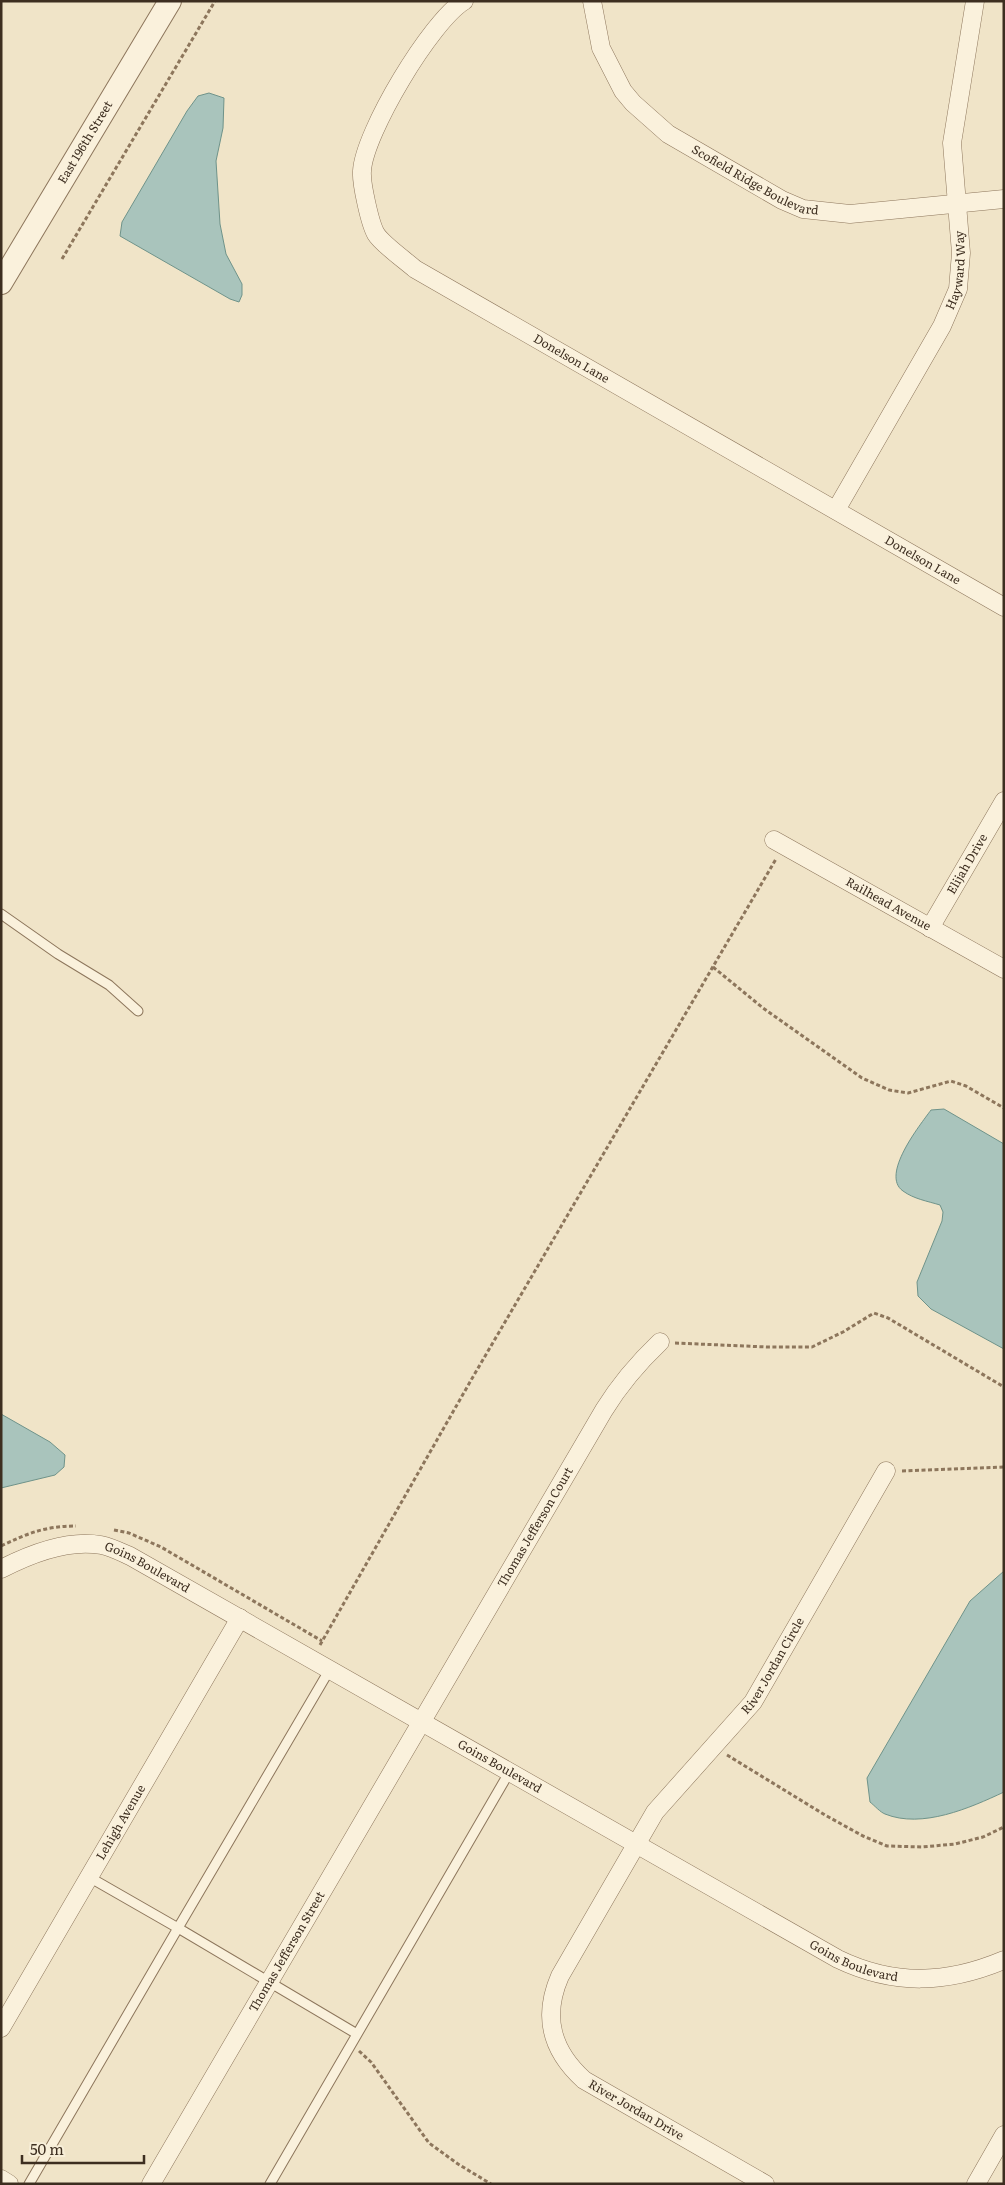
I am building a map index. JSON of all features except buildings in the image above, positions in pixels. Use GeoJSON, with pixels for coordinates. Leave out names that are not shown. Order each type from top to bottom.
{"type":"FeatureCollection","features":[{"type":"Feature","properties":{"kind":"street","name":"East 196th Street"},"geometry":{"type":"LineString","coordinates":[[1,283],[170,1]]}},
{"type":"Feature","properties":{"kind":"street","name":"Donelson Lane"},"geometry":{"type":"LineString","coordinates":[[464,1],[456,6],[437,27],[414,58],[373,132],[362,171],[367,206],[376,234],[416,269],[1004,607]]}},
{"type":"Feature","properties":{"kind":"street","name":"Scofield Ridge Boulevard"},"geometry":{"type":"LineString","coordinates":[[592,1],[601,48],[622,91],[633,103],[668,134],[775,196],[804,209],[834,214],[1004,199]]}},
{"type":"Feature","properties":{"kind":"street","name":"Hayward Way"},"geometry":{"type":"LineString","coordinates":[[836,510],[942,326],[955,300],[961,274],[962,253],[952,156],[954,129],[975,1]]}},
{"type":"Feature","properties":{"kind":"street","name":"Elijah Drive"},"geometry":{"type":"LineString","coordinates":[[930,928],[1004,801]]}},
{"type":"Feature","properties":{"kind":"street","name":"Railhead Avenue"},"geometry":{"type":"LineString","coordinates":[[779,842],[1004,970]]}},
{"type":"Feature","properties":{"kind":"street","name":"Thomas Jefferson Court"},"geometry":{"type":"LineString","coordinates":[[422,1721],[616,1390],[632,1369],[660,1342]]}},
{"type":"Feature","properties":{"kind":"street","name":"River Jordan Circle"},"geometry":{"type":"LineString","coordinates":[[636,1844],[665,1799],[753,1702],[886,1471]]}},
{"type":"Feature","properties":{"kind":"street","name":"Goins Boulevard"},"geometry":{"type":"LineString","coordinates":[[1,1569],[18,1560],[53,1549],[88,1544],[101,1545],[130,1556],[838,1959],[863,1970],[897,1977],[932,1980],[967,1974],[1004,1960]]}},
{"type":"Feature","properties":{"kind":"street","name":"Lehigh Avenue"},"geometry":{"type":"LineString","coordinates":[[1,2028],[240,1618]]}},
{"type":"Feature","properties":{"kind":"street","name":"Thomas Jefferson Street"},"geometry":{"type":"LineString","coordinates":[[151,2184],[422,1721]]}},
{"type":"Feature","properties":{"kind":"street","name":"River Jordan Drive"},"geometry":{"type":"LineString","coordinates":[[636,1844],[555,1988],[551,2013],[552,2026],[560,2052],[568,2064],[584,2080],[765,2184]]}},
{"type":"Feature","properties":{"kind":"street"},"geometry":{"type":"LineString","coordinates":[[976,2184],[1004,2135]]}},
{"type":"Feature","properties":{"kind":"street"},"geometry":{"type":"LineString","coordinates":[[1,2179],[9,2184]]}},
{"type":"Feature","properties":{"kind":"lane"},"geometry":{"type":"LineString","coordinates":[[1,914],[58,954],[109,984],[138,1011]]}},
{"type":"Feature","properties":{"kind":"lane"},"geometry":{"type":"LineString","coordinates":[[29,2184],[330,1669]]}},
{"type":"Feature","properties":{"kind":"lane"},"geometry":{"type":"LineString","coordinates":[[270,2184],[510,1771]]}},
{"type":"Feature","properties":{"kind":"lane"},"geometry":{"type":"LineString","coordinates":[[89,1877],[357,2034]]}},
{"type":"Feature","properties":{"kind":"path"},"geometry":{"type":"LineString","coordinates":[[62,259],[215,1]]}},
{"type":"Feature","properties":{"kind":"path"},"geometry":{"type":"LineString","coordinates":[[312,1659],[474,1375],[713,967],[779,842]]}},
{"type":"Feature","properties":{"kind":"path"},"geometry":{"type":"LineString","coordinates":[[713,967],[763,1008],[862,1078],[889,1090],[908,1093],[951,1081],[966,1086],[1004,1108]]}},
{"type":"Feature","properties":{"kind":"path"},"geometry":{"type":"LineString","coordinates":[[660,1342],[812,1347],[843,1332],[874,1313],[888,1318],[1004,1387]]}},
{"type":"Feature","properties":{"kind":"path"},"geometry":{"type":"LineString","coordinates":[[886,1471],[1004,1467]]}},
{"type":"Feature","properties":{"kind":"path"},"geometry":{"type":"LineString","coordinates":[[714,1747],[825,1815],[863,1836],[887,1846],[922,1847],[956,1844],[983,1837],[1004,1827]]}},
{"type":"Feature","properties":{"kind":"path"},"geometry":{"type":"LineString","coordinates":[[352,2043],[371,2062],[429,2143],[458,2164],[491,2184]]}},
{"type":"Feature","properties":{"kind":"water"},"geometry":{"type":"Polygon","coordinates":[[[209,93],[224,98],[223,128],[216,161],[220,224],[226,254],[242,284],[242,295],[239,302],[230,299],[120,236],[122,222],[187,111],[198,96],[209,93]]]}},
{"type":"Feature","properties":{"kind":"water"},"geometry":{"type":"Polygon","coordinates":[[[944,1109],[1004,1144],[1004,1349],[931,1309],[918,1296],[917,1282],[942,1221],[943,1212],[940,1205],[916,1198],[903,1191],[897,1184],[896,1174],[904,1150],[931,1110],[944,1109]]]}},
{"type":"Feature","properties":{"kind":"water"},"geometry":{"type":"Polygon","coordinates":[[[1,1414],[50,1442],[65,1455],[64,1467],[55,1475],[1,1488],[1,1414]]]}},
{"type":"Feature","properties":{"kind":"water"},"geometry":{"type":"Polygon","coordinates":[[[1004,1571],[1004,1792],[961,1810],[930,1818],[899,1818],[883,1813],[870,1802],[867,1778],[970,1601],[1004,1571]]]}}]}
